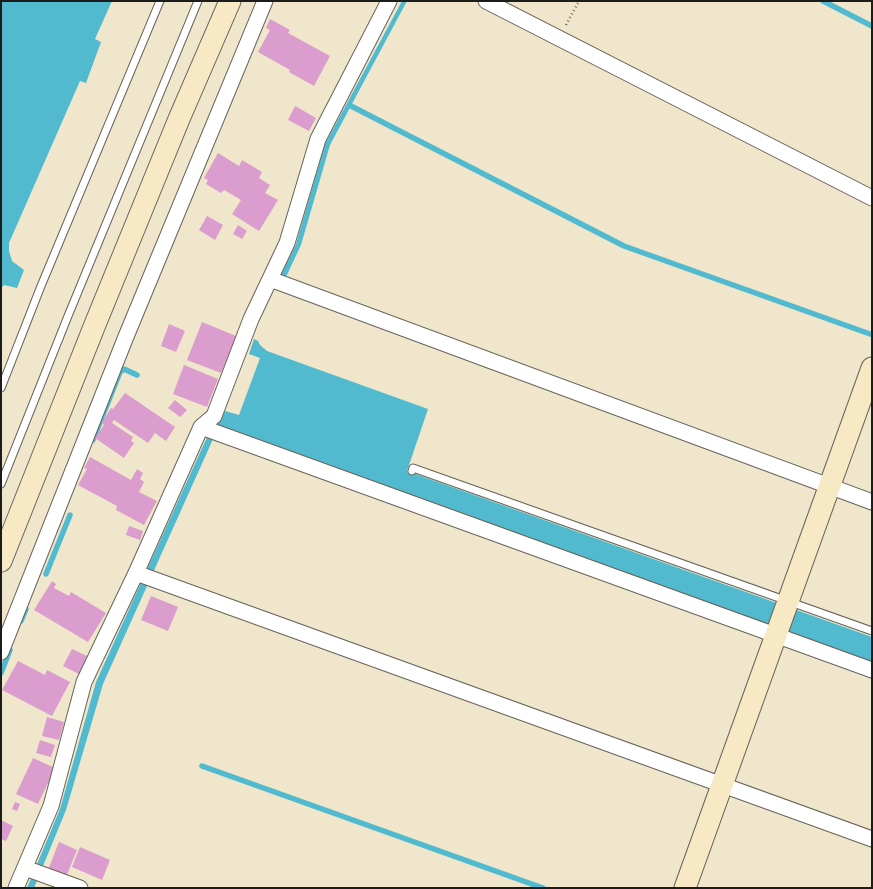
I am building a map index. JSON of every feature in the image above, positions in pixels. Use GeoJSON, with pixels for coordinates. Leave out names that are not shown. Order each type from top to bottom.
{"type":"FeatureCollection","features":[{"type":"Feature","properties":{"kind":"street"},"geometry":{"type":"LineString","coordinates":[[1,561],[162,162],[230,1]]}},
{"type":"Feature","properties":{"kind":"street"},"geometry":{"type":"LineString","coordinates":[[1,652],[125,339],[265,1]]}},
{"type":"Feature","properties":{"kind":"street"},"geometry":{"type":"LineString","coordinates":[[16,888],[32,870],[51,806],[84,682],[143,576],[209,430],[251,319],[287,243],[318,139],[389,1]]}},
{"type":"Feature","properties":{"kind":"street"},"geometry":{"type":"LineString","coordinates":[[486,1],[872,198]]}},
{"type":"Feature","properties":{"kind":"street"},"geometry":{"type":"LineString","coordinates":[[270,279],[872,502]]}},
{"type":"Feature","properties":{"kind":"street"},"geometry":{"type":"LineString","coordinates":[[685,888],[872,368]]}},
{"type":"Feature","properties":{"kind":"street"},"geometry":{"type":"LineString","coordinates":[[209,430],[777,634],[872,670]]}},
{"type":"Feature","properties":{"kind":"street"},"geometry":{"type":"LineString","coordinates":[[143,576],[872,839]]}},
{"type":"Feature","properties":{"kind":"street"},"geometry":{"type":"LineString","coordinates":[[32,870],[80,888]]}},
{"type":"Feature","properties":{"kind":"lane"},"geometry":{"type":"LineString","coordinates":[[1,388],[44,278],[160,1]]}},
{"type":"Feature","properties":{"kind":"lane"},"geometry":{"type":"LineString","coordinates":[[1,484],[68,316],[198,1]]}},
{"type":"Feature","properties":{"kind":"lane"},"geometry":{"type":"LineString","coordinates":[[412,472],[413,468],[788,603],[872,631]]}},
{"type":"Feature","properties":{"kind":"path"},"geometry":{"type":"LineString","coordinates":[[560,39],[579,1]]}},
{"type":"Feature","properties":{"kind":"water"},"geometry":{"type":"Polygon","coordinates":[[[1,1],[112,1],[95,39],[101,42],[86,83],[80,81],[9,243],[9,251],[12,261],[24,270],[17,288],[4,285],[1,288],[1,1]]]}},
{"type":"Feature","properties":{"kind":"water"},"geometry":{"type":"Polygon","coordinates":[[[402,1],[407,1],[330,145],[301,245],[284,281],[280,277],[296,244],[325,144],[402,1]]]}},
{"type":"Feature","properties":{"kind":"water"},"geometry":{"type":"Polygon","coordinates":[[[254,339],[258,341],[267,351],[428,409],[407,471],[872,637],[872,662],[222,426],[218,428],[103,684],[66,810],[34,888],[27,888],[60,809],[96,682],[208,435],[225,411],[239,415],[260,358],[249,354],[254,339]]]}},
{"type":"Feature","properties":{"kind":"building"},"geometry":{"type":"Polygon","coordinates":[[[270,19],[290,30],[288,33],[330,56],[314,86],[289,72],[290,70],[258,52],[270,30],[266,28],[270,19]]]}},
{"type":"Feature","properties":{"kind":"building"},"geometry":{"type":"Polygon","coordinates":[[[295,106],[316,118],[309,131],[288,120],[295,106]]]}},
{"type":"Feature","properties":{"kind":"building"},"geometry":{"type":"Polygon","coordinates":[[[218,153],[239,166],[242,160],[262,172],[259,178],[270,185],[265,193],[278,200],[259,231],[232,214],[241,200],[224,190],[221,193],[206,184],[208,180],[204,178],[218,153]]]}},
{"type":"Feature","properties":{"kind":"building"},"geometry":{"type":"Polygon","coordinates":[[[207,216],[223,225],[215,240],[199,230],[207,216]]]}},
{"type":"Feature","properties":{"kind":"building"},"geometry":{"type":"Polygon","coordinates":[[[238,225],[247,231],[242,239],[233,234],[238,225]]]}},
{"type":"Feature","properties":{"kind":"building"},"geometry":{"type":"Polygon","coordinates":[[[202,322],[236,336],[221,373],[187,360],[202,322]]]}},
{"type":"Feature","properties":{"kind":"building"},"geometry":{"type":"Polygon","coordinates":[[[169,324],[185,331],[176,352],[161,346],[169,324]]]}},
{"type":"Feature","properties":{"kind":"building"},"geometry":{"type":"Polygon","coordinates":[[[184,365],[218,379],[207,407],[173,394],[184,365]]]}},
{"type":"Feature","properties":{"kind":"building"},"geometry":{"type":"Polygon","coordinates":[[[125,393],[175,427],[166,441],[155,433],[148,443],[114,420],[112,423],[133,437],[131,441],[134,443],[124,458],[95,438],[104,425],[102,423],[111,408],[113,409],[125,393]]]}},
{"type":"Feature","properties":{"kind":"building"},"geometry":{"type":"Polygon","coordinates":[[[175,400],[187,410],[180,417],[168,408],[175,400]]]}},
{"type":"Feature","properties":{"kind":"building"},"geometry":{"type":"Polygon","coordinates":[[[90,457],[131,480],[137,469],[143,473],[140,479],[144,482],[139,492],[157,501],[144,525],[116,510],[117,506],[78,485],[87,469],[84,468],[90,457]]]}},
{"type":"Feature","properties":{"kind":"building"},"geometry":{"type":"Polygon","coordinates":[[[129,526],[143,531],[140,540],[126,535],[129,526]]]}},
{"type":"Feature","properties":{"kind":"building"},"geometry":{"type":"Polygon","coordinates":[[[52,581],[56,584],[54,588],[69,596],[71,592],[106,613],[88,642],[34,610],[52,581]]]}},
{"type":"Feature","properties":{"kind":"building"},"geometry":{"type":"Polygon","coordinates":[[[151,596],[178,607],[168,631],[141,620],[151,596]]]}},
{"type":"Feature","properties":{"kind":"building"},"geometry":{"type":"Polygon","coordinates":[[[72,649],[87,656],[79,674],[63,666],[72,649]]]}},
{"type":"Feature","properties":{"kind":"building"},"geometry":{"type":"Polygon","coordinates":[[[18,661],[45,675],[47,670],[70,682],[52,716],[2,690],[18,661]]]}},
{"type":"Feature","properties":{"kind":"building"},"geometry":{"type":"Polygon","coordinates":[[[47,717],[64,722],[59,740],[42,736],[47,717]]]}},
{"type":"Feature","properties":{"kind":"building"},"geometry":{"type":"Polygon","coordinates":[[[40,740],[55,745],[51,757],[36,753],[40,740]]]}},
{"type":"Feature","properties":{"kind":"building"},"geometry":{"type":"Polygon","coordinates":[[[33,758],[55,768],[38,804],[16,794],[33,758]]]}},
{"type":"Feature","properties":{"kind":"building"},"geometry":{"type":"Polygon","coordinates":[[[15,802],[20,804],[17,811],[12,809],[15,802]]]}},
{"type":"Feature","properties":{"kind":"building"},"geometry":{"type":"Polygon","coordinates":[[[1,820],[13,826],[6,841],[1,839],[1,820]]]}},
{"type":"Feature","properties":{"kind":"building"},"geometry":{"type":"Polygon","coordinates":[[[59,842],[77,850],[66,877],[48,870],[59,842]]]}},
{"type":"Feature","properties":{"kind":"building"},"geometry":{"type":"Polygon","coordinates":[[[80,847],[110,860],[102,880],[72,867],[80,847]]]}},
{"type":"Feature","properties":{"kind":"waterway"},"geometry":{"type":"LineString","coordinates":[[823,1],[872,26]]}},
{"type":"Feature","properties":{"kind":"waterway"},"geometry":{"type":"LineString","coordinates":[[351,106],[624,246],[870,334]]}},
{"type":"Feature","properties":{"kind":"waterway"},"geometry":{"type":"LineString","coordinates":[[93,440],[120,372],[124,369],[137,375]]}},
{"type":"Feature","properties":{"kind":"waterway"},"geometry":{"type":"LineString","coordinates":[[46,574],[70,515]]}},
{"type":"Feature","properties":{"kind":"waterway"},"geometry":{"type":"LineString","coordinates":[[21,621],[26,609]]}},
{"type":"Feature","properties":{"kind":"waterway"},"geometry":{"type":"LineString","coordinates":[[1,673],[10,650]]}},
{"type":"Feature","properties":{"kind":"waterway"},"geometry":{"type":"LineString","coordinates":[[202,766],[543,888]]}}]}
